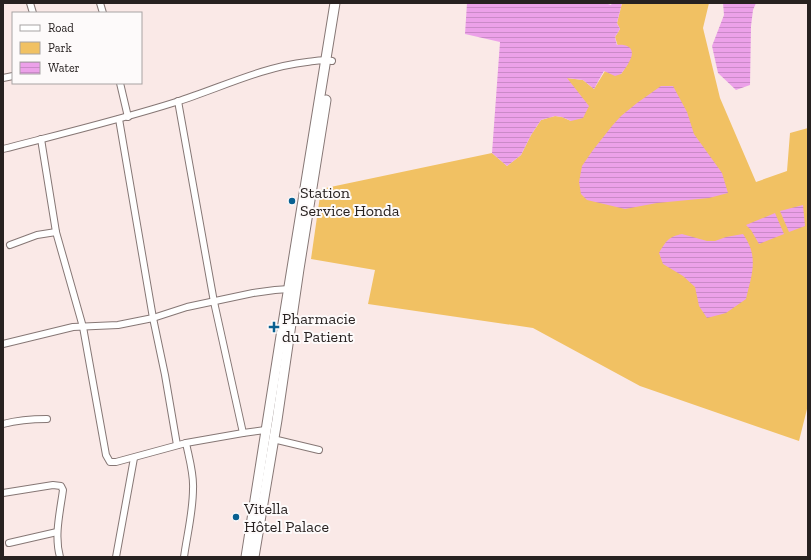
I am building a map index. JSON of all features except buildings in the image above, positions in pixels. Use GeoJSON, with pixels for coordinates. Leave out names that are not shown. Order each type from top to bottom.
{"type":"FeatureCollection","features":[{"type":"Feature","properties":{"kind":"main road"},"geometry":{"type":"LineString","coordinates":[[254,557],[299,269],[329,60],[335,3]]}},
{"type":"Feature","properties":{"kind":"main road"},"geometry":{"type":"LineString","coordinates":[[246,557],[265,430],[289,289],[329,60],[341,3]]}},
{"type":"Feature","properties":{"kind":"street"},"geometry":{"type":"LineString","coordinates":[[3,149],[128,117],[277,67],[329,60]]}},
{"type":"Feature","properties":{"kind":"street"},"geometry":{"type":"LineString","coordinates":[[120,84],[128,117]]}},
{"type":"Feature","properties":{"kind":"street"},"geometry":{"type":"LineString","coordinates":[[178,101],[214,302],[243,433]]}},
{"type":"Feature","properties":{"kind":"street"},"geometry":{"type":"LineString","coordinates":[[119,119],[153,318],[165,375],[177,445]]}},
{"type":"Feature","properties":{"kind":"street"},"geometry":{"type":"LineString","coordinates":[[41,139],[56,232],[83,327],[106,455],[110,462],[134,458],[186,443],[265,430]]}},
{"type":"Feature","properties":{"kind":"street"},"geometry":{"type":"LineString","coordinates":[[10,244],[36,235],[56,232]]}},
{"type":"Feature","properties":{"kind":"street"},"geometry":{"type":"LineString","coordinates":[[3,344],[73,327],[118,326],[153,318],[187,307],[253,293],[289,289]]}},
{"type":"Feature","properties":{"kind":"street"},"geometry":{"type":"LineString","coordinates":[[3,424],[17,420],[47,419]]}},
{"type":"Feature","properties":{"kind":"street"},"geometry":{"type":"LineString","coordinates":[[273,439],[319,450]]}},
{"type":"Feature","properties":{"kind":"street"},"geometry":{"type":"LineString","coordinates":[[184,557],[194,487],[186,443]]}},
{"type":"Feature","properties":{"kind":"street"},"geometry":{"type":"LineString","coordinates":[[116,557],[134,458]]}},
{"type":"Feature","properties":{"kind":"street"},"geometry":{"type":"LineString","coordinates":[[3,493],[53,485],[61,486],[63,490],[57,532],[58,551],[60,557]]}},
{"type":"Feature","properties":{"kind":"street"},"geometry":{"type":"LineString","coordinates":[[8,544],[57,532]]}},
{"type":"Feature","properties":{"kind":"green space"},"geometry":{"type":"Polygon","coordinates":[[[622,3],[709,3],[703,28],[720,98],[756,182],[787,171],[790,133],[808,128],[808,405],[799,441],[640,386],[533,328],[368,304],[375,270],[311,259],[321,189],[492,153],[507,166],[521,155],[531,135],[541,120],[555,116],[571,121],[567,78],[583,80],[594,89],[605,71],[609,73],[621,74],[625,68],[615,37],[620,29],[617,23],[622,3]]]}},
{"type":"Feature","properties":{"kind":"water"},"geometry":{"type":"Polygon","coordinates":[[[467,3],[605,3],[611,5],[612,3],[622,3],[617,23],[620,29],[615,37],[617,45],[624,45],[630,48],[632,56],[621,74],[615,76],[604,71],[594,89],[583,80],[567,78],[589,106],[583,118],[571,121],[555,116],[541,120],[531,135],[521,155],[507,166],[492,153],[500,42],[465,34],[467,3]]]}},
{"type":"Feature","properties":{"kind":"water"},"geometry":{"type":"Polygon","coordinates":[[[723,3],[756,3],[753,10],[751,26],[750,85],[736,90],[718,73],[712,46],[724,15],[723,3]]]}},
{"type":"Feature","properties":{"kind":"water"},"geometry":{"type":"Polygon","coordinates":[[[661,86],[673,86],[687,112],[694,134],[722,173],[728,193],[709,198],[657,203],[625,209],[587,200],[581,194],[579,182],[582,166],[621,116],[661,86]]]}},
{"type":"Feature","properties":{"kind":"water"},"geometry":{"type":"Polygon","coordinates":[[[803,205],[805,226],[789,232],[780,211],[803,205]]]}},
{"type":"Feature","properties":{"kind":"water"},"geometry":{"type":"Polygon","coordinates":[[[775,213],[784,234],[759,244],[751,230],[746,225],[775,213]]]}},
{"type":"Feature","properties":{"kind":"water"},"geometry":{"type":"Polygon","coordinates":[[[682,234],[707,241],[715,241],[726,237],[743,234],[750,246],[753,260],[746,299],[726,313],[707,318],[699,306],[695,287],[683,276],[663,264],[659,253],[668,240],[682,234]]]}},
{"type":"Feature","properties":{"kind":"place","name":"Station Service Honda"},"geometry":{"type":"Point","coordinates":[292,201]}},
{"type":"Feature","properties":{"kind":"place","name":"Pharmacie du Patient"},"geometry":{"type":"Point","coordinates":[274,327]}},
{"type":"Feature","properties":{"kind":"place","name":"Vitella Hôtel Palace"},"geometry":{"type":"Point","coordinates":[236,517]}}]}
